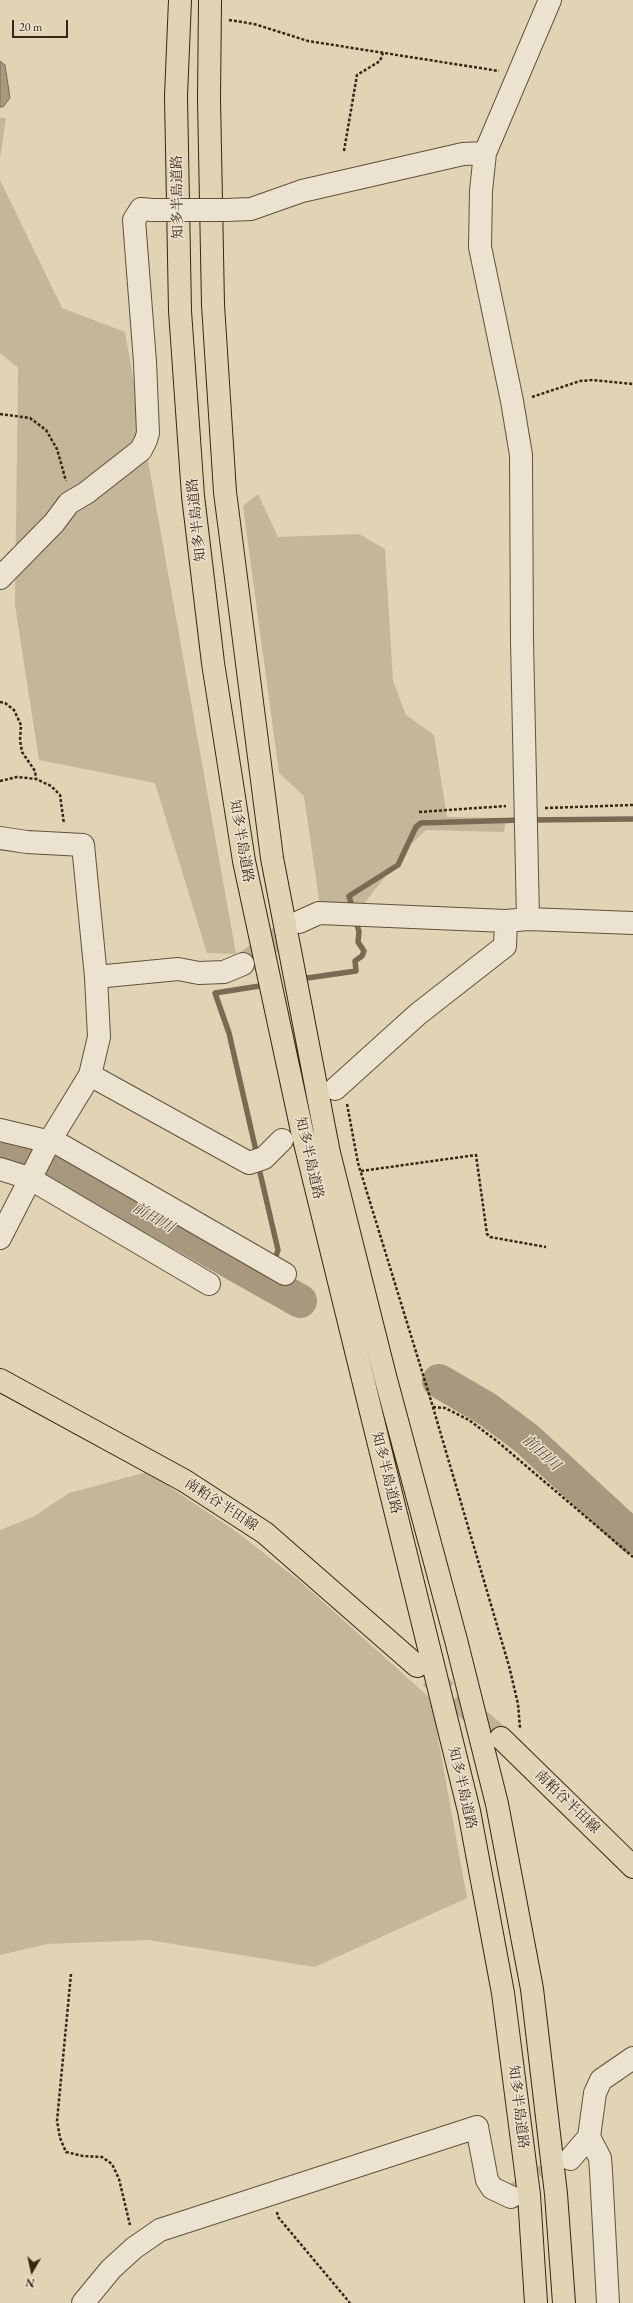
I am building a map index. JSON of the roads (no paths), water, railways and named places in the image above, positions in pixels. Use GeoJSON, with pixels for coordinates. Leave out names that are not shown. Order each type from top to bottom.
{"type":"FeatureCollection","features":[{"type":"Feature","properties":{"kind":"main road","name":"知多半島道路"},"geometry":{"type":"LineString","coordinates":[[180,0],[176,96],[180,311],[193,496],[213,663],[244,861],[302,1131],[469,1811],[503,1994],[529,2195],[536,2303]]}},
{"type":"Feature","properties":{"kind":"main road","name":"知多半島道路"},"geometry":{"type":"LineString","coordinates":[[210,0],[209,99],[213,305],[225,492],[272,858],[329,1153],[385,1376],[456,1640],[498,1804],[532,1989],[556,2194],[564,2303]]}},
{"type":"Feature","properties":{"kind":"main road","name":"南粕谷半田線"},"geometry":{"type":"LineString","coordinates":[[0,1380],[185,1481],[265,1533],[417,1666]]}},
{"type":"Feature","properties":{"kind":"main road","name":"南粕谷半田線"},"geometry":{"type":"LineString","coordinates":[[508,1745],[633,1867]]}},
{"type":"Feature","properties":{"kind":"street"},"geometry":{"type":"LineString","coordinates":[[528,919],[522,641],[521,455],[512,401],[480,247],[481,191],[486,153],[517,74],[550,0]]}},
{"type":"Feature","properties":{"kind":"street"},"geometry":{"type":"LineString","coordinates":[[0,578],[54,523],[69,503],[86,493],[141,450],[148,433],[134,220],[141,209],[251,209],[310,189],[463,154],[486,153]]}},
{"type":"Feature","properties":{"kind":"street"},"geometry":{"type":"LineString","coordinates":[[0,838],[27,842],[82,845],[96,977],[99,1037],[90,1075],[49,1142],[0,1238]]}},
{"type":"Feature","properties":{"kind":"street"},"geometry":{"type":"LineString","coordinates":[[299,922],[319,913],[506,921],[528,919],[633,923]]}},
{"type":"Feature","properties":{"kind":"street"},"geometry":{"type":"LineString","coordinates":[[339,1086],[418,1014],[505,946],[506,921]]}},
{"type":"Feature","properties":{"kind":"street"},"geometry":{"type":"LineString","coordinates":[[96,977],[178,969],[199,973],[224,972],[242,964]]}},
{"type":"Feature","properties":{"kind":"street"},"geometry":{"type":"LineString","coordinates":[[90,1075],[249,1162],[264,1158],[282,1140]]}},
{"type":"Feature","properties":{"kind":"street"},"geometry":{"type":"LineString","coordinates":[[0,1130],[58,1144],[285,1274]]}},
{"type":"Feature","properties":{"kind":"street"},"geometry":{"type":"LineString","coordinates":[[0,1169],[30,1178],[209,1284]]}},
{"type":"Feature","properties":{"kind":"street"},"geometry":{"type":"LineString","coordinates":[[570,2159],[589,2137],[595,2093],[601,2080],[633,2058]]}},
{"type":"Feature","properties":{"kind":"street"},"geometry":{"type":"LineString","coordinates":[[83,2303],[111,2269],[160,2230],[477,2127],[487,2180],[492,2188],[511,2196]]}},
{"type":"Feature","properties":{"kind":"street"},"geometry":{"type":"LineString","coordinates":[[589,2137],[600,2158],[608,2303]]}},
{"type":"Feature","properties":{"kind":"waterway"},"geometry":{"type":"LineString","coordinates":[[529,820],[633,819]]}},
{"type":"Feature","properties":{"kind":"waterway"},"geometry":{"type":"LineString","coordinates":[[353,910],[349,896],[398,865],[416,827],[421,823],[521,820]]}},
{"type":"Feature","properties":{"kind":"waterway"},"geometry":{"type":"LineString","coordinates":[[300,979],[356,971],[355,961],[362,956],[364,951],[358,942],[359,932],[356,920]]}},
{"type":"Feature","properties":{"kind":"waterway"},"geometry":{"type":"LineString","coordinates":[[257,1155],[229,1033],[215,993],[266,985]]}},
{"type":"Feature","properties":{"kind":"waterway","name":"前田川"},"geometry":{"type":"LineString","coordinates":[[0,1150],[32,1157],[79,1176],[300,1301]]}},
{"type":"Feature","properties":{"kind":"waterway"},"geometry":{"type":"LineString","coordinates":[[258,1164],[278,1250],[275,1259]]}},
{"type":"Feature","properties":{"kind":"waterway","name":"前田川"},"geometry":{"type":"LineString","coordinates":[[439,1381],[487,1409],[527,1439],[633,1537]]}},
{"type":"Feature","properties":{"kind":"tunnel"},"geometry":{"type":"LineString","coordinates":[[243,964],[299,922]]}},
{"type":"Feature","properties":{"kind":"tunnel"},"geometry":{"type":"LineString","coordinates":[[430,1677],[501,1738]]}},
{"type":"Feature","properties":{"kind":"tunnel"},"geometry":{"type":"LineString","coordinates":[[513,2195],[569,2160]]}}]}
